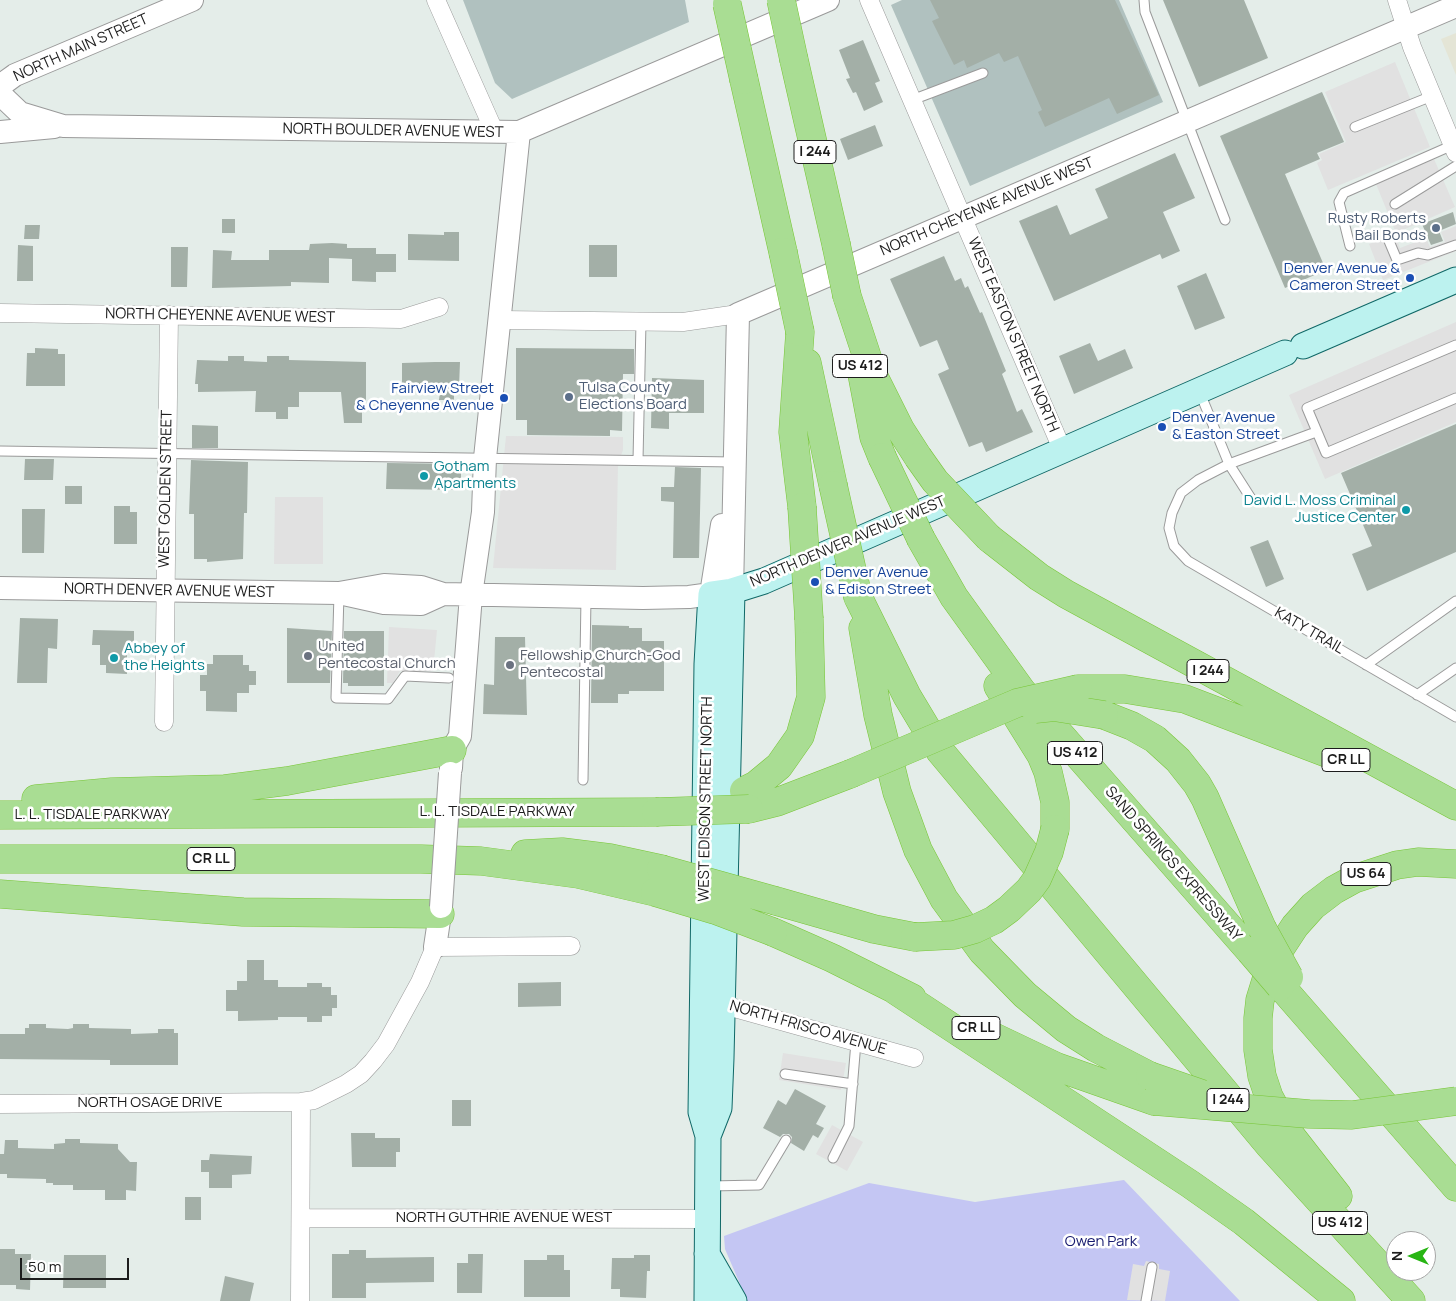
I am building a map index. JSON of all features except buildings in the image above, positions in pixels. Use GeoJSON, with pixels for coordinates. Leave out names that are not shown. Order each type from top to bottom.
{"type":"FeatureCollection","features":[{"type":"Feature","properties":{"kind":"highway","name":"I 244"},"geometry":{"type":"LineString","coordinates":[[781,0],[847,296],[873,376],[896,422],[935,482],[988,538],[1039,577],[1066,594],[1445,800]]}},
{"type":"Feature","properties":{"kind":"highway"},"geometry":{"type":"LineString","coordinates":[[726,2],[783,252],[858,597],[878,715],[897,792],[918,850],[944,899],[982,951],[1024,995],[1066,1029],[1152,1088]]}},
{"type":"Feature","properties":{"kind":"highway","name":"SAND SPRINGS EXPRESSWAY"},"geometry":{"type":"LineString","coordinates":[[847,296],[874,437],[921,539],[954,597],[1021,690],[1256,939],[1316,1025],[1456,1187]]}},
{"type":"Feature","properties":{"kind":"highway"},"geometry":{"type":"LineString","coordinates":[[656,812],[722,800],[756,785],[779,766],[800,736],[808,714],[812,680],[809,618],[802,507],[793,432],[800,332]]}},
{"type":"Feature","properties":{"kind":"highway"},"geometry":{"type":"LineString","coordinates":[[658,880],[776,901],[866,928],[915,937],[954,935],[976,929],[994,920],[1009,909],[1029,890],[1037,879],[1049,852],[1055,829],[1055,802],[1048,772],[1041,756],[951,614],[921,539]]}},
{"type":"Feature","properties":{"kind":"highway","name":"US 412"},"geometry":{"type":"LineString","coordinates":[[858,597],[907,696],[940,751],[1269,1145],[1411,1301]]}},
{"type":"Feature","properties":{"kind":"highway","name":"CR LL"},"geometry":{"type":"LineString","coordinates":[[978,721],[1017,703],[1078,689],[1126,689],[1152,692],[1185,699],[1445,800]]}},
{"type":"Feature","properties":{"kind":"highway"},"geometry":{"type":"LineString","coordinates":[[978,721],[1027,710],[1049,708],[1104,715],[1132,726],[1155,739],[1178,760],[1206,798],[1256,939]]}},
{"type":"Feature","properties":{"kind":"highway","name":"L. L. TISDALE PARKWAY"},"geometry":{"type":"LineString","coordinates":[[0,815],[656,812],[749,809],[777,802],[850,774],[978,721]]}},
{"type":"Feature","properties":{"kind":"highway"},"geometry":{"type":"LineString","coordinates":[[0,802],[112,792],[224,789],[451,761]]}},
{"type":"Feature","properties":{"kind":"highway","name":"CR LL"},"geometry":{"type":"LineString","coordinates":[[0,859],[421,859],[562,852],[610,858],[658,880],[715,910],[773,932],[832,958],[1057,1067],[1152,1088],[1309,1114],[1352,1115],[1456,1101]]}},
{"type":"Feature","properties":{"kind":"highway","name":"US 64"},"geometry":{"type":"LineString","coordinates":[[1386,1257],[1288,1132],[1269,1098],[1262,1076],[1258,1050],[1260,1000],[1272,961],[1280,946],[1313,906],[1334,890],[1375,871],[1398,865],[1418,862],[1454,864]]}},
{"type":"Feature","properties":{"kind":"highway"},"geometry":{"type":"LineString","coordinates":[[0,894],[243,912],[441,911]]}},
{"type":"Feature","properties":{"kind":"highway"},"geometry":{"type":"LineString","coordinates":[[895,990],[1190,1184],[1244,1222],[1341,1301]]}},
{"type":"Feature","properties":{"kind":"highway","name":"US 64"},"geometry":{"type":"LineString","coordinates":[[1405,1281],[1420,1301]]}},
{"type":"Feature","properties":{"kind":"main road","name":"NORTH DENVER AVENUE WEST"},"geometry":{"type":"LineString","coordinates":[[721,592],[764,581],[1062,449],[1456,280]]}},
{"type":"Feature","properties":{"kind":"main road","name":"WEST EDISON STREET NORTH"},"geometry":{"type":"LineString","coordinates":[[707,1301],[708,1136],[701,1112],[713,1002],[721,592]]}},
{"type":"Feature","properties":{"kind":"main road"},"geometry":{"type":"LineString","coordinates":[[707,1254],[734,1301]]}},
{"type":"Feature","properties":{"kind":"street","name":"NORTH MAIN STREET"},"geometry":{"type":"LineString","coordinates":[[0,86],[13,76],[192,0]]}},
{"type":"Feature","properties":{"kind":"street"},"geometry":{"type":"LineString","coordinates":[[436,0],[495,133]]}},
{"type":"Feature","properties":{"kind":"street","name":"NORTH BOULDER AVENUE WEST"},"geometry":{"type":"LineString","coordinates":[[0,94],[20,113],[63,126],[520,132],[828,0]]}},
{"type":"Feature","properties":{"kind":"street","name":"WEST EASTON STREET NORTH"},"geometry":{"type":"LineString","coordinates":[[869,0],[1062,449]]}},
{"type":"Feature","properties":{"kind":"street"},"geometry":{"type":"LineString","coordinates":[[1397,0],[1432,96],[1454,149]]}},
{"type":"Feature","properties":{"kind":"street","name":"NORTH CHEYENNE AVENUE WEST"},"geometry":{"type":"LineString","coordinates":[[500,320],[695,322],[738,314],[1456,6]]}},
{"type":"Feature","properties":{"kind":"street"},"geometry":{"type":"LineString","coordinates":[[0,132],[63,126]]}},
{"type":"Feature","properties":{"kind":"street"},"geometry":{"type":"LineString","coordinates":[[451,761],[445,734],[459,567],[470,510],[485,458],[520,132]]}},
{"type":"Feature","properties":{"kind":"street","name":"NORTH CHEYENNE AVENUE WEST"},"geometry":{"type":"LineString","coordinates":[[0,313],[401,319],[439,307]]}},
{"type":"Feature","properties":{"kind":"street","name":"WEST EDISON STREET NORTH"},"geometry":{"type":"LineString","coordinates":[[721,592],[734,462],[738,314]]}},
{"type":"Feature","properties":{"kind":"street","name":"WEST GOLDEN STREET"},"geometry":{"type":"LineString","coordinates":[[164,722],[169,315]]}},
{"type":"Feature","properties":{"kind":"street","name":"NORTH DENVER AVENUE WEST"},"geometry":{"type":"LineString","coordinates":[[0,588],[339,594],[384,585],[421,587],[457,595],[586,598],[688,597],[721,592]]}},
{"type":"Feature","properties":{"kind":"street"},"geometry":{"type":"LineString","coordinates":[[457,595],[460,736],[451,761],[441,911],[435,947],[571,946]]}},
{"type":"Feature","properties":{"kind":"street","name":"NORTH OSAGE DRIVE"},"geometry":{"type":"LineString","coordinates":[[0,1104],[301,1102],[328,1095],[361,1074],[386,1044],[420,982],[435,947]]}},
{"type":"Feature","properties":{"kind":"street","name":"NORTH FRISCO AVENUE"},"geometry":{"type":"LineString","coordinates":[[713,1002],[914,1058]]}},
{"type":"Feature","properties":{"kind":"street"},"geometry":{"type":"LineString","coordinates":[[300,1301],[301,1102]]}},
{"type":"Feature","properties":{"kind":"street","name":"NORTH GUTHRIE AVENUE WEST"},"geometry":{"type":"LineString","coordinates":[[301,1218],[707,1219]]}},
{"type":"Feature","properties":{"kind":"lane"},"geometry":{"type":"LineString","coordinates":[[1144,0],[1145,12],[1226,220]]}},
{"type":"Feature","properties":{"kind":"lane"},"geometry":{"type":"LineString","coordinates":[[912,100],[983,73]]}},
{"type":"Feature","properties":{"kind":"lane"},"geometry":{"type":"LineString","coordinates":[[1355,127],[1432,96]]}},
{"type":"Feature","properties":{"kind":"lane"},"geometry":{"type":"LineString","coordinates":[[1350,246],[1340,202],[1344,193],[1454,149]]}},
{"type":"Feature","properties":{"kind":"lane"},"geometry":{"type":"LineString","coordinates":[[1395,204],[1456,166]]}},
{"type":"Feature","properties":{"kind":"lane"},"geometry":{"type":"LineString","coordinates":[[1388,241],[1397,260],[1418,254],[1428,255],[1456,245]]}},
{"type":"Feature","properties":{"kind":"lane"},"geometry":{"type":"LineString","coordinates":[[638,460],[641,322]]}},
{"type":"Feature","properties":{"kind":"lane"},"geometry":{"type":"LineString","coordinates":[[1456,345],[1307,408],[1326,453],[1456,398]]}},
{"type":"Feature","properties":{"kind":"lane"},"geometry":{"type":"LineString","coordinates":[[1199,390],[1229,464],[1252,500]]}},
{"type":"Feature","properties":{"kind":"lane"},"geometry":{"type":"LineString","coordinates":[[1229,464],[1316,432]]}},
{"type":"Feature","properties":{"kind":"lane"},"geometry":{"type":"LineString","coordinates":[[0,451],[734,462]]}},
{"type":"Feature","properties":{"kind":"lane","name":"KATY TRAIL"},"geometry":{"type":"LineString","coordinates":[[1229,464],[1198,480],[1181,493],[1172,513],[1169,528],[1174,546],[1188,561],[1452,715]]}},
{"type":"Feature","properties":{"kind":"lane"},"geometry":{"type":"LineString","coordinates":[[339,594],[336,698],[388,699],[405,676],[449,678]]}},
{"type":"Feature","properties":{"kind":"lane"},"geometry":{"type":"LineString","coordinates":[[584,780],[586,598]]}},
{"type":"Feature","properties":{"kind":"lane"},"geometry":{"type":"LineString","coordinates":[[1366,665],[1456,601]]}},
{"type":"Feature","properties":{"kind":"lane"},"geometry":{"type":"LineString","coordinates":[[1417,695],[1456,668]]}},
{"type":"Feature","properties":{"kind":"lane"},"geometry":{"type":"LineString","coordinates":[[834,1158],[849,1126],[856,1042]]}},
{"type":"Feature","properties":{"kind":"lane"},"geometry":{"type":"LineString","coordinates":[[785,1074],[852,1084]]}},
{"type":"Feature","properties":{"kind":"lane"},"geometry":{"type":"LineString","coordinates":[[707,1186],[759,1185],[786,1140]]}},
{"type":"Feature","properties":{"kind":"lane"},"geometry":{"type":"LineString","coordinates":[[1146,1301],[1152,1267]]}},
{"type":"Feature","properties":{"kind":"shaded area"},"geometry":{"type":"Polygon","coordinates":[[[463,0],[685,0],[689,22],[512,99],[495,83],[463,0]]]}},
{"type":"Feature","properties":{"kind":"shaded area"},"geometry":{"type":"Polygon","coordinates":[[[902,0],[1119,0],[1163,102],[970,186],[891,5],[902,0]]]}},
{"type":"Feature","properties":{"kind":"shaded area"},"geometry":{"type":"Polygon","coordinates":[[[1456,33],[1456,75],[1441,39],[1456,33]]]}},
{"type":"Feature","properties":{"kind":"shaded area"},"geometry":{"type":"Polygon","coordinates":[[[1395,62],[1430,147],[1328,190],[1317,163],[1322,160],[1319,154],[1346,142],[1325,92],[1395,62]]]}},
{"type":"Feature","properties":{"kind":"shaded area"},"geometry":{"type":"Polygon","coordinates":[[[1434,159],[1455,207],[1396,233],[1376,184],[1434,159]]]}},
{"type":"Feature","properties":{"kind":"shaded area"},"geometry":{"type":"Polygon","coordinates":[[[1456,226],[1456,251],[1383,280],[1369,244],[1395,234],[1400,248],[1426,238],[1430,247],[1445,242],[1441,232],[1456,226]]]}},
{"type":"Feature","properties":{"kind":"shaded area"},"geometry":{"type":"Polygon","coordinates":[[[1456,322],[1456,422],[1325,479],[1289,395],[1456,322]]]}},
{"type":"Feature","properties":{"kind":"shaded area"},"geometry":{"type":"Polygon","coordinates":[[[506,436],[623,437],[623,450],[618,464],[616,570],[493,568],[506,436]]]}},
{"type":"Feature","properties":{"kind":"shaded area"},"geometry":{"type":"Polygon","coordinates":[[[275,497],[323,497],[323,564],[274,564],[275,497]]]}},
{"type":"Feature","properties":{"kind":"shaded area"},"geometry":{"type":"Polygon","coordinates":[[[389,627],[437,630],[433,671],[400,671],[393,683],[387,683],[389,627]]]}},
{"type":"Feature","properties":{"kind":"shaded area"},"geometry":{"type":"Polygon","coordinates":[[[783,1053],[846,1063],[841,1090],[779,1080],[783,1053]]]}},
{"type":"Feature","properties":{"kind":"shaded area"},"geometry":{"type":"Polygon","coordinates":[[[832,1125],[863,1142],[847,1171],[816,1154],[832,1125]]]}},
{"type":"Feature","properties":{"kind":"shaded area"},"geometry":{"type":"Polygon","coordinates":[[[1146,1261],[1159,1264],[1159,1269],[1170,1271],[1165,1301],[1127,1300],[1133,1264],[1144,1266],[1146,1261]]]}},
{"type":"Feature","properties":{"kind":"green space","name":"Owen Park"},"geometry":{"type":"Polygon","coordinates":[[[1124,1180],[1240,1301],[732,1301],[741,1289],[725,1249],[724,1236],[869,1183],[975,1202],[1124,1180]]]}},
{"type":"Feature","properties":{"kind":"place","name":"Rusty Roberts Bail Bonds"},"geometry":{"type":"Point","coordinates":[1436,228]}},
{"type":"Feature","properties":{"kind":"place","name":"Denver Avenue & Cameron Street"},"geometry":{"type":"Point","coordinates":[1410,278]}},
{"type":"Feature","properties":{"kind":"place","name":"Tulsa County Elections Board"},"geometry":{"type":"Point","coordinates":[569,397]}},
{"type":"Feature","properties":{"kind":"place","name":"Fairview Street & Cheyenne Avenue"},"geometry":{"type":"Point","coordinates":[504,398]}},
{"type":"Feature","properties":{"kind":"place","name":"Denver Avenue & Easton Street"},"geometry":{"type":"Point","coordinates":[1162,427]}},
{"type":"Feature","properties":{"kind":"place","name":"Gotham Apartments"},"geometry":{"type":"Point","coordinates":[424,476]}},
{"type":"Feature","properties":{"kind":"place","name":"David L. Moss Criminal Justice Center"},"geometry":{"type":"Point","coordinates":[1406,510]}},
{"type":"Feature","properties":{"kind":"place","name":"Denver Avenue & Edison Street"},"geometry":{"type":"Point","coordinates":[815,582]}},
{"type":"Feature","properties":{"kind":"place","name":"United Pentecostal Church"},"geometry":{"type":"Point","coordinates":[308,656]}},
{"type":"Feature","properties":{"kind":"place","name":"Abbey of the Heights"},"geometry":{"type":"Point","coordinates":[114,658]}},
{"type":"Feature","properties":{"kind":"place","name":"Fellowship Church-God Pentecostal"},"geometry":{"type":"Point","coordinates":[510,665]}}]}
